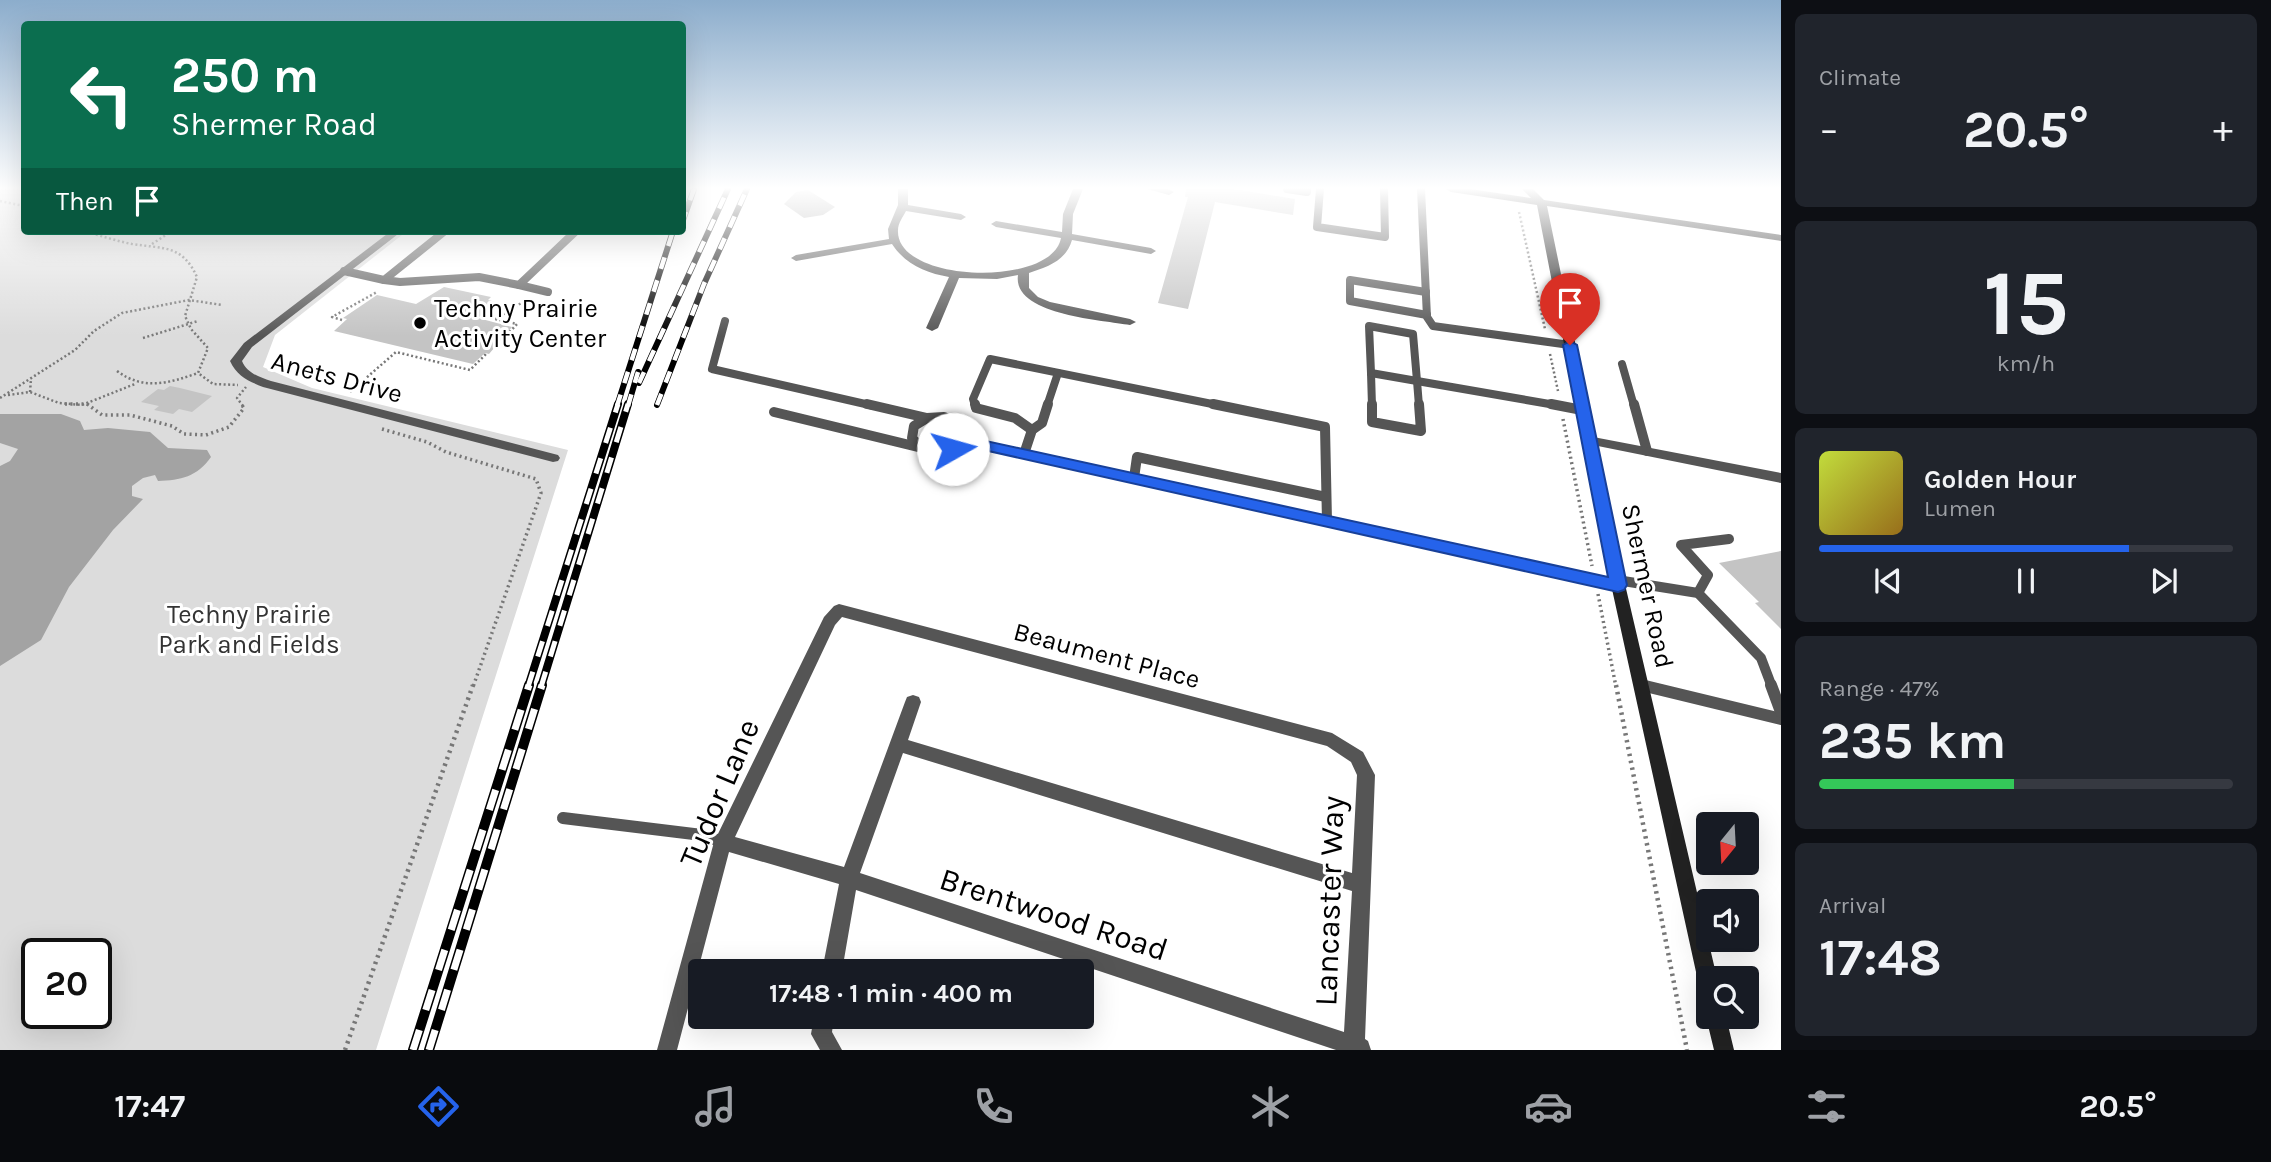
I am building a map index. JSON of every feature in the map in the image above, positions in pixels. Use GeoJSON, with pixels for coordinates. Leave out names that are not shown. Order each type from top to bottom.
{"type":"FeatureCollection","features":[{"type":"Feature","properties":{"kind":"main road","name":"Shermer Road"},"geometry":{"type":"LineString","coordinates":[[1548,238],[1618,583],[1705,966]]}},
{"type":"Feature","properties":{"kind":"main road"},"geometry":{"type":"LineString","coordinates":[[1719,1029],[1724,1050]]}},
{"type":"Feature","properties":{"kind":"street","name":"Anets Drive"},"geometry":{"type":"LineString","coordinates":[[388,238],[248,345],[236,360],[239,368],[248,376],[267,384],[552,458]]}},
{"type":"Feature","properties":{"kind":"street"},"geometry":{"type":"LineString","coordinates":[[894,238],[903,253],[919,264],[955,275],[978,277],[1024,272],[1044,265],[1061,254],[1066,238]]}},
{"type":"Feature","properties":{"kind":"street"},"geometry":{"type":"LineString","coordinates":[[1078,238],[1151,251]]}},
{"type":"Feature","properties":{"kind":"street"},"geometry":{"type":"LineString","coordinates":[[796,258],[894,241]]}},
{"type":"Feature","properties":{"kind":"street"},"geometry":{"type":"LineString","coordinates":[[1024,272],[1022,284],[1028,296],[1046,304],[1130,322]]}},
{"type":"Feature","properties":{"kind":"street"},"geometry":{"type":"LineString","coordinates":[[932,328],[955,275]]}},
{"type":"Feature","properties":{"kind":"street"},"geometry":{"type":"LineString","coordinates":[[1588,440],[1781,478]]}},
{"type":"Feature","properties":{"kind":"street"},"geometry":{"type":"LineString","coordinates":[[963,441],[1618,583]]}},
{"type":"Feature","properties":{"kind":"street","name":"Beaument Place"},"geometry":{"type":"LineString","coordinates":[[839,610],[1332,740],[1357,757]]}},
{"type":"Feature","properties":{"kind":"street","name":"Tudor Lane"},"geometry":{"type":"LineString","coordinates":[[667,1050],[723,842],[829,621],[839,610]]}},
{"type":"Feature","properties":{"kind":"street"},"geometry":{"type":"LineString","coordinates":[[834,959],[849,878],[913,702]]}},
{"type":"Feature","properties":{"kind":"street"},"geometry":{"type":"LineString","coordinates":[[897,744],[1362,885]]}},
{"type":"Feature","properties":{"kind":"street","name":"Lancaster Way"},"geometry":{"type":"LineString","coordinates":[[1357,757],[1366,775],[1358,1048]]}},
{"type":"Feature","properties":{"kind":"street","name":"Brentwood Road"},"geometry":{"type":"LineString","coordinates":[[723,842],[849,878],[1358,1048]]}},
{"type":"Feature","properties":{"kind":"street"},"geometry":{"type":"LineString","coordinates":[[822,1029],[821,1034],[832,1050]]}},
{"type":"Feature","properties":{"kind":"lane"},"geometry":{"type":"LineString","coordinates":[[383,284],[437,238]]}},
{"type":"Feature","properties":{"kind":"lane"},"geometry":{"type":"LineString","coordinates":[[519,285],[569,238]]}},
{"type":"Feature","properties":{"kind":"lane"},"geometry":{"type":"LineString","coordinates":[[1423,238],[1427,315],[1433,326],[1570,345]]}},
{"type":"Feature","properties":{"kind":"lane"},"geometry":{"type":"LineString","coordinates":[[344,271],[383,284],[479,277],[545,291]]}},
{"type":"Feature","properties":{"kind":"lane"},"geometry":{"type":"LineString","coordinates":[[1426,292],[1350,280],[1350,301],[1427,315]]}},
{"type":"Feature","properties":{"kind":"lane"},"geometry":{"type":"LineString","coordinates":[[726,321],[712,369],[927,418],[952,420],[962,429],[963,441],[945,452],[774,412]]}},
{"type":"Feature","properties":{"kind":"lane"},"geometry":{"type":"LineString","coordinates":[[1369,326],[1413,334],[1422,431],[1372,422],[1371,373],[1369,326]]}},
{"type":"Feature","properties":{"kind":"lane"},"geometry":{"type":"LineString","coordinates":[[1032,430],[1015,418],[976,408],[973,399],[990,359],[1325,427],[1326,521]]}},
{"type":"Feature","properties":{"kind":"lane"},"geometry":{"type":"LineString","coordinates":[[1622,364],[1647,451]]}},
{"type":"Feature","properties":{"kind":"lane"},"geometry":{"type":"LineString","coordinates":[[1024,454],[1032,430],[1042,424],[1058,373]]}},
{"type":"Feature","properties":{"kind":"lane"},"geometry":{"type":"LineString","coordinates":[[1371,373],[1582,410]]}},
{"type":"Feature","properties":{"kind":"lane"},"geometry":{"type":"LineString","coordinates":[[922,448],[915,444],[911,432],[914,426],[927,418]]}},
{"type":"Feature","properties":{"kind":"lane"},"geometry":{"type":"LineString","coordinates":[[1134,478],[1137,457],[1326,497]]}},
{"type":"Feature","properties":{"kind":"lane"},"geometry":{"type":"LineString","coordinates":[[1699,593],[1708,575],[1681,545],[1729,539]]}},
{"type":"Feature","properties":{"kind":"lane"},"geometry":{"type":"LineString","coordinates":[[1618,583],[1699,593],[1761,658],[1781,712]]}},
{"type":"Feature","properties":{"kind":"lane"},"geometry":{"type":"LineString","coordinates":[[1641,685],[1781,719]]}},
{"type":"Feature","properties":{"kind":"lane"},"geometry":{"type":"LineString","coordinates":[[563,818],[702,835],[723,842]]}},
{"type":"Feature","properties":{"kind":"path"},"geometry":{"type":"LineString","coordinates":[[109,238],[132,244],[163,246],[190,261],[197,277],[189,300]]}},
{"type":"Feature","properties":{"kind":"path"},"geometry":{"type":"LineString","coordinates":[[151,245],[162,238]]}},
{"type":"Feature","properties":{"kind":"path"},"geometry":{"type":"LineString","coordinates":[[1525,238],[1561,406],[1687,1050]]}},
{"type":"Feature","properties":{"kind":"path"},"geometry":{"type":"LineString","coordinates":[[342,320],[332,317],[383,284]]}},
{"type":"Feature","properties":{"kind":"path"},"geometry":{"type":"LineString","coordinates":[[496,319],[545,291]]}},
{"type":"Feature","properties":{"kind":"path"},"geometry":{"type":"LineString","coordinates":[[1,397],[75,350],[93,331],[122,313],[189,300],[222,305]]}},
{"type":"Feature","properties":{"kind":"path"},"geometry":{"type":"LineString","coordinates":[[482,316],[517,324],[506,336]]}},
{"type":"Feature","properties":{"kind":"path"},"geometry":{"type":"LineString","coordinates":[[143,338],[198,321]]}},
{"type":"Feature","properties":{"kind":"path"},"geometry":{"type":"LineString","coordinates":[[350,392],[396,352],[470,370],[486,354]]}},
{"type":"Feature","properties":{"kind":"path"},"geometry":{"type":"LineString","coordinates":[[117,371],[135,384]]}},
{"type":"Feature","properties":{"kind":"path"},"geometry":{"type":"LineString","coordinates":[[87,404],[115,388],[135,384],[162,385],[198,373]]}},
{"type":"Feature","properties":{"kind":"path"},"geometry":{"type":"LineString","coordinates":[[30,392],[31,379]]}},
{"type":"Feature","properties":{"kind":"path"},"geometry":{"type":"LineString","coordinates":[[1,397],[30,392],[40,399],[87,404],[102,415],[130,415],[172,426],[184,434],[206,435],[229,427],[244,408],[237,398],[246,387]]}},
{"type":"Feature","properties":{"kind":"path"},"geometry":{"type":"LineString","coordinates":[[345,1050],[541,493]]}},
{"type":"Feature","properties":{"kind":"green space","name":"Techny Prairie Park and Fields"},"geometry":{"type":"Polygon","coordinates":[[[0,238],[398,238],[275,335],[263,367],[312,388],[568,450],[376,1050],[0,1050],[0,238]]]}},
{"type":"Feature","properties":{"kind":"shaded area"},"geometry":{"type":"Polygon","coordinates":[[[0,414],[61,414],[80,421],[84,430],[108,428],[150,432],[168,448],[207,450],[211,457],[200,469],[188,476],[158,481],[155,475],[143,478],[132,486],[132,496],[143,499],[113,530],[69,587],[41,640],[0,666],[0,466],[10,461],[18,449],[0,443],[0,414]]]}},
{"type":"Feature","properties":{"kind":"building"},"geometry":{"type":"Polygon","coordinates":[[[1176,238],[1206,238],[1188,309],[1158,303],[1176,238]]]}},
{"type":"Feature","properties":{"kind":"building","name":"Techny Prairie Activity Center"},"geometry":{"type":"Polygon","coordinates":[[[444,287],[491,297],[488,300],[496,302],[478,318],[512,327],[489,354],[485,353],[473,364],[334,331],[347,319],[343,318],[377,295],[416,304],[444,287]]]}},
{"type":"Feature","properties":{"kind":"building"},"geometry":{"type":"Polygon","coordinates":[[[170,386],[212,396],[192,412],[179,409],[173,414],[154,410],[159,406],[141,402],[158,389],[164,390],[170,386]]]}},
{"type":"Feature","properties":{"kind":"building"},"geometry":{"type":"Polygon","coordinates":[[[1781,551],[1781,629],[1755,603],[1759,602],[1719,563],[1781,551]]]}},
{"type":"Feature","properties":{"kind":"railway"},"geometry":{"type":"LineString","coordinates":[[617,406],[671,238]]}},
{"type":"Feature","properties":{"kind":"railway"},"geometry":{"type":"LineString","coordinates":[[639,383],[706,238]]}},
{"type":"Feature","properties":{"kind":"railway"},"geometry":{"type":"LineString","coordinates":[[657,405],[725,238]]}},
{"type":"Feature","properties":{"kind":"railway"},"geometry":{"type":"LineString","coordinates":[[628,406],[638,372]]}},
{"type":"Feature","properties":{"kind":"railway"},"geometry":{"type":"LineString","coordinates":[[528,687],[618,404]]}},
{"type":"Feature","properties":{"kind":"railway"},"geometry":{"type":"LineString","coordinates":[[541,687],[628,404]]}},
{"type":"Feature","properties":{"kind":"railway"},"geometry":{"type":"LineString","coordinates":[[413,1050],[529,685]]}},
{"type":"Feature","properties":{"kind":"railway"},"geometry":{"type":"LineString","coordinates":[[429,1050],[542,685]]}},
{"type":"Feature","properties":{"kind":"place","name":"Techny Prairie Activity Center"},"geometry":{"type":"Point","coordinates":[420,323]}},
{"type":"Feature","properties":{"kind":"route"},"geometry":{"type":"LineString","coordinates":[[953,449],[963,441],[1618,585],[1570,345]]}}]}
